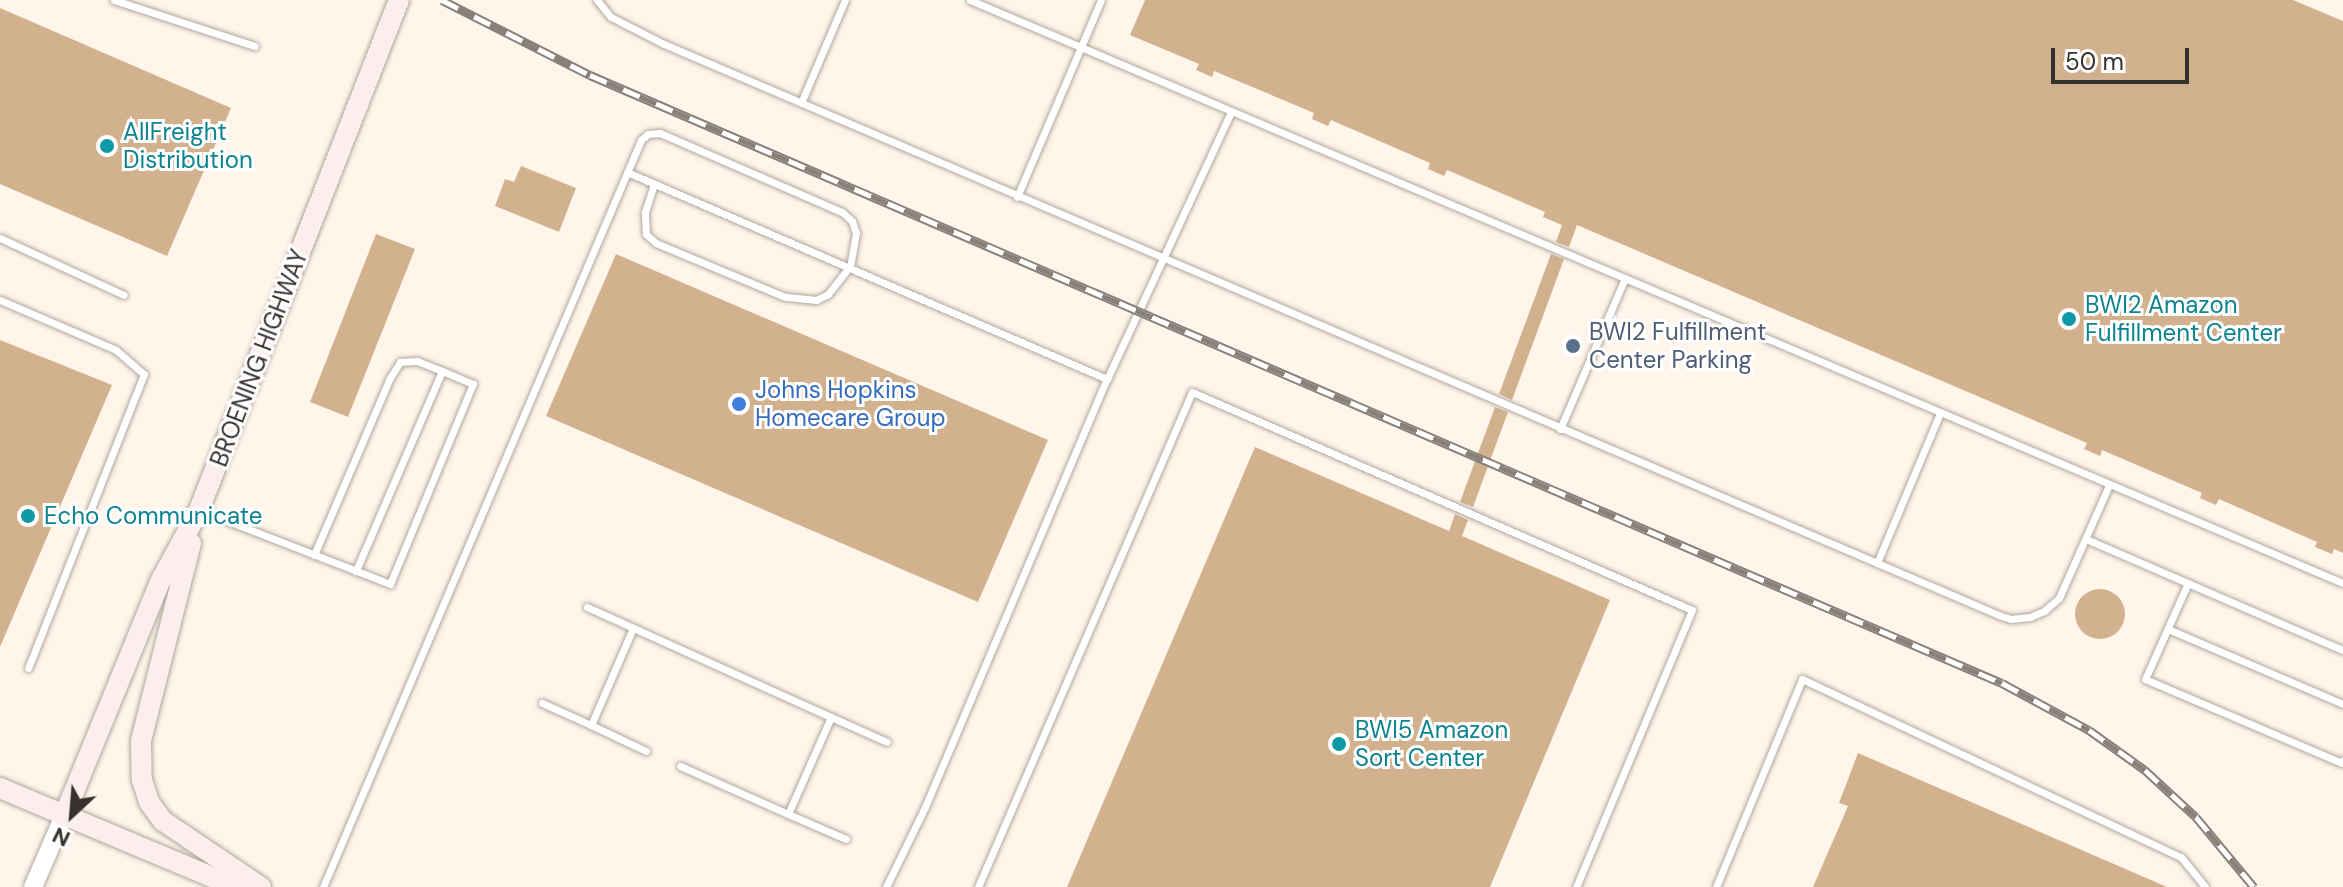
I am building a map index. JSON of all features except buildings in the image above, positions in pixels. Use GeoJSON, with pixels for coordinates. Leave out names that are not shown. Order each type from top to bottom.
{"type":"FeatureCollection","features":[{"type":"Feature","properties":{"kind":"main road","name":"BROENING HIGHWAY"},"geometry":{"type":"LineString","coordinates":[[64,816],[161,580],[199,510],[399,0]]}},
{"type":"Feature","properties":{"kind":"main road"},"geometry":{"type":"LineString","coordinates":[[199,510],[141,741],[142,780],[149,802],[163,821],[261,887]]}},
{"type":"Feature","properties":{"kind":"main road"},"geometry":{"type":"LineString","coordinates":[[0,788],[235,887]]}},
{"type":"Feature","properties":{"kind":"street","name":"BROENING HIGHWAY"},"geometry":{"type":"LineString","coordinates":[[33,887],[64,816]]}},
{"type":"Feature","properties":{"kind":"lane"},"geometry":{"type":"LineString","coordinates":[[114,0],[255,46]]}},
{"type":"Feature","properties":{"kind":"lane"},"geometry":{"type":"LineString","coordinates":[[597,0],[611,17],[625,25],[801,103],[2001,616],[2020,618],[2044,611],[2059,598],[2109,485]]}},
{"type":"Feature","properties":{"kind":"lane"},"geometry":{"type":"LineString","coordinates":[[801,103],[845,0]]}},
{"type":"Feature","properties":{"kind":"lane"},"geometry":{"type":"LineString","coordinates":[[970,0],[2343,583]]}},
{"type":"Feature","properties":{"kind":"lane"},"geometry":{"type":"LineString","coordinates":[[1017,197],[1101,0]]}},
{"type":"Feature","properties":{"kind":"lane"},"geometry":{"type":"LineString","coordinates":[[886,887],[925,807],[1107,379],[1231,112]]}},
{"type":"Feature","properties":{"kind":"lane"},"geometry":{"type":"LineString","coordinates":[[323,887],[641,140],[648,134],[660,133],[842,212],[852,221],[856,233],[850,266],[828,294],[816,300],[785,297],[656,243],[646,234],[645,212],[654,184]]}},
{"type":"Feature","properties":{"kind":"lane"},"geometry":{"type":"LineString","coordinates":[[627,172],[1107,379]]}},
{"type":"Feature","properties":{"kind":"lane"},"geometry":{"type":"LineString","coordinates":[[0,238],[124,295]]}},
{"type":"Feature","properties":{"kind":"lane"},"geometry":{"type":"LineString","coordinates":[[1560,429],[1625,278]]}},
{"type":"Feature","properties":{"kind":"lane"},"geometry":{"type":"LineString","coordinates":[[0,300],[116,350],[144,374],[28,668]]}},
{"type":"Feature","properties":{"kind":"lane"},"geometry":{"type":"LineString","coordinates":[[199,510],[314,555],[390,584],[473,384],[417,361],[400,362],[314,555]]}},
{"type":"Feature","properties":{"kind":"lane"},"geometry":{"type":"LineString","coordinates":[[356,571],[442,371]]}},
{"type":"Feature","properties":{"kind":"lane"},"geometry":{"type":"LineString","coordinates":[[978,887],[1192,392],[1692,610],[1576,887]]}},
{"type":"Feature","properties":{"kind":"lane"},"geometry":{"type":"LineString","coordinates":[[1877,563],[1940,413]]}},
{"type":"Feature","properties":{"kind":"lane"},"geometry":{"type":"LineString","coordinates":[[2086,539],[2343,650]]}},
{"type":"Feature","properties":{"kind":"lane"},"geometry":{"type":"LineString","coordinates":[[2188,583],[2145,679],[2342,763],[2343,760]]}},
{"type":"Feature","properties":{"kind":"lane"},"geometry":{"type":"LineString","coordinates":[[587,607],[887,742]]}},
{"type":"Feature","properties":{"kind":"lane"},"geometry":{"type":"LineString","coordinates":[[591,725],[633,628]]}},
{"type":"Feature","properties":{"kind":"lane"},"geometry":{"type":"LineString","coordinates":[[2168,629],[2343,704]]}},
{"type":"Feature","properties":{"kind":"lane"},"geometry":{"type":"LineString","coordinates":[[1716,887],[1802,679],[2181,857],[2205,887]]}},
{"type":"Feature","properties":{"kind":"lane"},"geometry":{"type":"LineString","coordinates":[[542,703],[646,751]]}},
{"type":"Feature","properties":{"kind":"lane"},"geometry":{"type":"LineString","coordinates":[[788,814],[831,717]]}},
{"type":"Feature","properties":{"kind":"lane"},"geometry":{"type":"LineString","coordinates":[[680,766],[846,839]]}},
{"type":"Feature","properties":{"kind":"railway"},"geometry":{"type":"LineString","coordinates":[[442,0],[590,75],[2002,683],[2089,730],[2145,770],[2196,817],[2254,887]]}},
{"type":"Feature","properties":{"kind":"place","name":"AllFreight Distribution"},"geometry":{"type":"Point","coordinates":[107,146]}},
{"type":"Feature","properties":{"kind":"place","name":"BWI2 Amazon Fulfillment Center"},"geometry":{"type":"Point","coordinates":[2069,319]}},
{"type":"Feature","properties":{"kind":"place","name":"BWI2 Fulfillment Center Parking"},"geometry":{"type":"Point","coordinates":[1573,346]}},
{"type":"Feature","properties":{"kind":"place","name":"Johns Hopkins Homecare Group"},"geometry":{"type":"Point","coordinates":[739,404]}},
{"type":"Feature","properties":{"kind":"place","name":"Echo Communicate"},"geometry":{"type":"Point","coordinates":[28,516]}},
{"type":"Feature","properties":{"kind":"place","name":"BWI5 Amazon Sort Center"},"geometry":{"type":"Point","coordinates":[1339,744]}}]}
